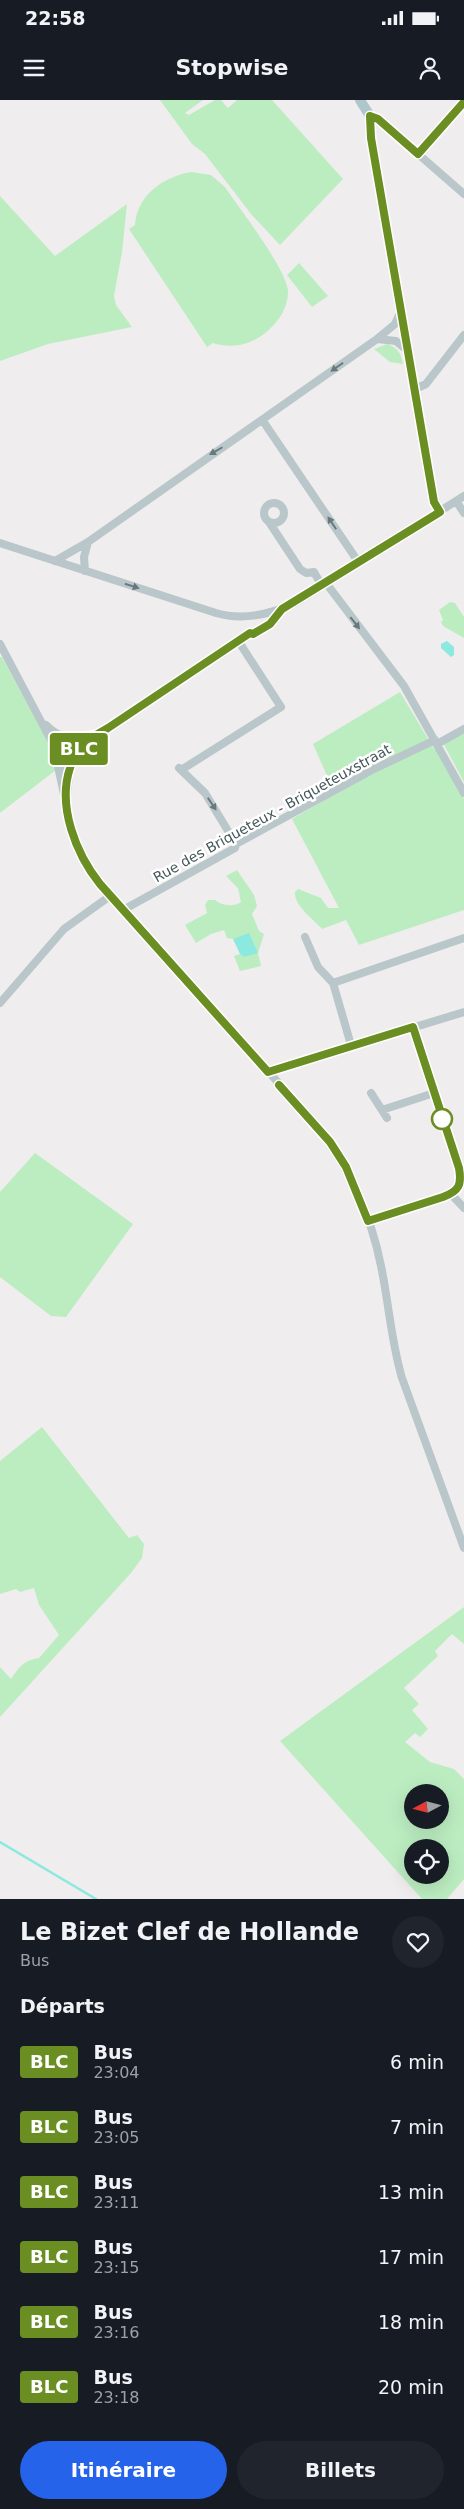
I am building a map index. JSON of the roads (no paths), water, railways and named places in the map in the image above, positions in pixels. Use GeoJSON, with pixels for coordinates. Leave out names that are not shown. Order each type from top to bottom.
{"type":"FeatureCollection","features":[{"type":"Feature","properties":{"kind":"main road"},"geometry":{"type":"LineString","coordinates":[[360,100],[370,116],[371,138],[401,310]]}},
{"type":"Feature","properties":{"kind":"street"},"geometry":{"type":"LineString","coordinates":[[418,154],[464,102]]}},
{"type":"Feature","properties":{"kind":"street"},"geometry":{"type":"LineString","coordinates":[[370,116],[378,119],[464,194]]}},
{"type":"Feature","properties":{"kind":"street"},"geometry":{"type":"LineString","coordinates":[[56,561],[88,542],[209,455],[263,420],[378,339],[395,324],[401,310]]}},
{"type":"Feature","properties":{"kind":"street"},"geometry":{"type":"LineString","coordinates":[[401,310],[434,502],[440,512]]}},
{"type":"Feature","properties":{"kind":"street"},"geometry":{"type":"LineString","coordinates":[[415,389],[426,384],[464,335]]}},
{"type":"Feature","properties":{"kind":"street"},"geometry":{"type":"LineString","coordinates":[[378,339],[396,341],[409,352]]}},
{"type":"Feature","properties":{"kind":"street"},"geometry":{"type":"LineString","coordinates":[[263,420],[359,563]]}},
{"type":"Feature","properties":{"kind":"street"},"geometry":{"type":"LineString","coordinates":[[0,543],[216,613],[246,617],[267,614],[282,609],[359,563],[464,496]]}},
{"type":"Feature","properties":{"kind":"street"},"geometry":{"type":"LineString","coordinates":[[456,501],[464,513]]}},
{"type":"Feature","properties":{"kind":"street"},"geometry":{"type":"LineString","coordinates":[[269,522],[300,569],[306,573],[314,572],[404,686],[464,793]]}},
{"type":"Feature","properties":{"kind":"street"},"geometry":{"type":"LineString","coordinates":[[85,571],[84,557],[88,542]]}},
{"type":"Feature","properties":{"kind":"street"},"geometry":{"type":"LineString","coordinates":[[66,799],[70,767],[80,752],[96,735],[250,633],[253,634],[270,624],[282,609]]}},
{"type":"Feature","properties":{"kind":"street"},"geometry":{"type":"LineString","coordinates":[[246,617],[250,623],[250,633]]}},
{"type":"Feature","properties":{"kind":"street"},"geometry":{"type":"LineString","coordinates":[[236,844],[205,793],[180,768],[281,707],[239,642]]}},
{"type":"Feature","properties":{"kind":"street"},"geometry":{"type":"LineString","coordinates":[[0,644],[53,744],[80,853],[90,872],[330,1142],[346,1167],[368,1221],[381,1263],[396,1360],[464,1548]]}},
{"type":"Feature","properties":{"kind":"street"},"geometry":{"type":"LineString","coordinates":[[43,722],[60,737],[74,738],[96,735]]}},
{"type":"Feature","properties":{"kind":"street","name":"Rue des Briqueteux - Briqueteuxstraat"},"geometry":{"type":"LineString","coordinates":[[123,910],[189,872],[228,853],[235,848],[236,844],[372,770],[464,729]]}},
{"type":"Feature","properties":{"kind":"street"},"geometry":{"type":"LineString","coordinates":[[53,744],[60,737]]}},
{"type":"Feature","properties":{"kind":"street"},"geometry":{"type":"LineString","coordinates":[[74,738],[80,752]]}},
{"type":"Feature","properties":{"kind":"street"},"geometry":{"type":"LineString","coordinates":[[58,766],[63,768],[70,767]]}},
{"type":"Feature","properties":{"kind":"street"},"geometry":{"type":"LineString","coordinates":[[0,1003],[57,936],[110,896]]}},
{"type":"Feature","properties":{"kind":"street"},"geometry":{"type":"LineString","coordinates":[[304,937],[318,967],[333,983],[351,1045]]}},
{"type":"Feature","properties":{"kind":"street"},"geometry":{"type":"LineString","coordinates":[[333,983],[464,938]]}},
{"type":"Feature","properties":{"kind":"street"},"geometry":{"type":"LineString","coordinates":[[268,1072],[351,1045],[464,1012]]}},
{"type":"Feature","properties":{"kind":"street"},"geometry":{"type":"LineString","coordinates":[[368,1221],[451,1194],[460,1187],[462,1181],[413,1027]]}},
{"type":"Feature","properties":{"kind":"street"},"geometry":{"type":"LineString","coordinates":[[371,1093],[387,1118]]}},
{"type":"Feature","properties":{"kind":"street"},"geometry":{"type":"LineString","coordinates":[[382,1110],[434,1093]]}},
{"type":"Feature","properties":{"kind":"street"},"geometry":{"type":"LineString","coordinates":[[451,1194],[464,1208]]}},
{"type":"Feature","properties":{"kind":"water"},"geometry":{"type":"Polygon","coordinates":[[[447,641],[454,647],[454,655],[451,657],[441,648],[441,644],[447,641]]]}},
{"type":"Feature","properties":{"kind":"water"},"geometry":{"type":"Polygon","coordinates":[[[249,933],[258,953],[244,957],[240,954],[233,939],[249,933]]]}},
{"type":"Feature","properties":{"kind":"waterway"},"geometry":{"type":"LineString","coordinates":[[0,1842],[96,1899]]}}]}
